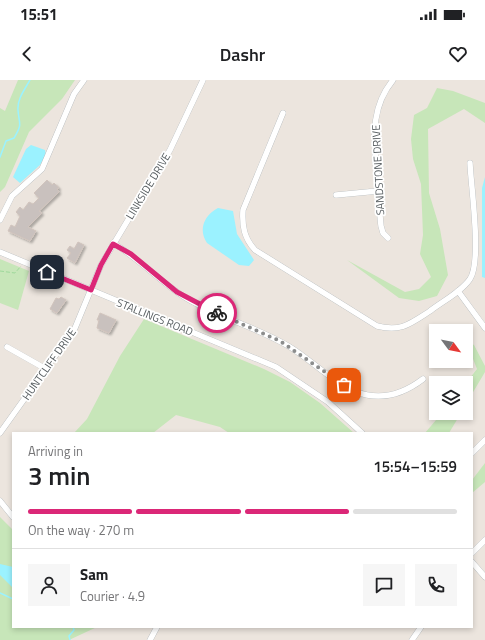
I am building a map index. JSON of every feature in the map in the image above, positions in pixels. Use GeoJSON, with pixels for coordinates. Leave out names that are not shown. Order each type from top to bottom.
{"type":"FeatureCollection","features":[{"type":"Feature","properties":{"kind":"street"},"geometry":{"type":"LineString","coordinates":[[0,220],[12,196],[42,169],[74,94],[84,80]]}},
{"type":"Feature","properties":{"kind":"street","name":"LINKSIDE DRIVE"},"geometry":{"type":"LineString","coordinates":[[91,290],[101,265],[170,150],[203,80]]}},
{"type":"Feature","properties":{"kind":"street","name":"SANDSTONE DRIVE"},"geometry":{"type":"LineString","coordinates":[[388,238],[383,233],[381,226],[374,125],[381,98],[393,80]]}},
{"type":"Feature","properties":{"kind":"street"},"geometry":{"type":"LineString","coordinates":[[283,113],[243,210],[243,227],[246,238],[255,250],[369,323],[386,328],[404,327],[458,291],[471,278],[476,260],[470,164]]}},
{"type":"Feature","properties":{"kind":"street"},"geometry":{"type":"LineString","coordinates":[[336,195],[378,191]]}},
{"type":"Feature","properties":{"kind":"street"},"geometry":{"type":"LineString","coordinates":[[113,244],[131,254],[187,299],[280,341],[357,392],[374,396],[390,395],[407,390],[423,379]]}},
{"type":"Feature","properties":{"kind":"street","name":"STALLINGS ROAD"},"geometry":{"type":"LineString","coordinates":[[0,252],[276,367],[328,402],[361,432]]}},
{"type":"Feature","properties":{"kind":"street","name":"HUNTCLIFF DRIVE"},"geometry":{"type":"LineString","coordinates":[[0,433],[75,328],[91,290]]}},
{"type":"Feature","properties":{"kind":"street"},"geometry":{"type":"LineString","coordinates":[[458,291],[485,328]]}},
{"type":"Feature","properties":{"kind":"street"},"geometry":{"type":"LineString","coordinates":[[7,347],[46,369]]}},
{"type":"Feature","properties":{"kind":"street"},"geometry":{"type":"LineString","coordinates":[[473,452],[485,440]]}},
{"type":"Feature","properties":{"kind":"street"},"geometry":{"type":"LineString","coordinates":[[0,501],[12,516]]}},
{"type":"Feature","properties":{"kind":"street"},"geometry":{"type":"LineString","coordinates":[[473,552],[485,540]]}},
{"type":"Feature","properties":{"kind":"street"},"geometry":{"type":"LineString","coordinates":[[473,563],[485,577]]}},
{"type":"Feature","properties":{"kind":"street"},"geometry":{"type":"LineString","coordinates":[[150,640],[156,628]]}},
{"type":"Feature","properties":{"kind":"street"},"geometry":{"type":"LineString","coordinates":[[412,640],[420,628]]}},
{"type":"Feature","properties":{"kind":"path"},"geometry":{"type":"LineString","coordinates":[[0,271],[15,273],[23,262]]}},
{"type":"Feature","properties":{"kind":"green space"},"geometry":{"type":"Polygon","coordinates":[[[18,80],[75,80],[62,99],[29,132],[5,187],[0,192],[0,108],[5,111],[18,80]]]}},
{"type":"Feature","properties":{"kind":"green space"},"geometry":{"type":"Polygon","coordinates":[[[437,88],[453,91],[485,103],[485,123],[464,109],[428,129],[429,193],[440,229],[448,275],[437,296],[419,301],[399,298],[347,260],[405,292],[419,289],[431,277],[420,254],[423,235],[421,184],[413,159],[411,139],[414,115],[427,108],[437,88]]]}},
{"type":"Feature","properties":{"kind":"green space"},"geometry":{"type":"Polygon","coordinates":[[[0,259],[29,271],[18,310],[0,303],[0,259]]]}},
{"type":"Feature","properties":{"kind":"green space"},"geometry":{"type":"Polygon","coordinates":[[[144,319],[264,369],[290,382],[320,403],[353,432],[228,432],[220,427],[176,415],[154,432],[75,432],[87,419],[120,356],[144,319]]]}},
{"type":"Feature","properties":{"kind":"green space"},"geometry":{"type":"Polygon","coordinates":[[[473,344],[485,366],[485,372],[473,392],[473,376],[472,376],[477,369],[473,359],[473,344]]]}},
{"type":"Feature","properties":{"kind":"green space"},"geometry":{"type":"Polygon","coordinates":[[[436,420],[457,420],[450,432],[426,432],[436,420]]]}},
{"type":"Feature","properties":{"kind":"green space"},"geometry":{"type":"Polygon","coordinates":[[[485,463],[485,482],[473,492],[473,479],[485,463]]]}},
{"type":"Feature","properties":{"kind":"green space"},"geometry":{"type":"Polygon","coordinates":[[[0,517],[12,529],[12,628],[95,628],[69,640],[0,640],[0,517]]]}},
{"type":"Feature","properties":{"kind":"water"},"geometry":{"type":"Polygon","coordinates":[[[31,145],[45,150],[46,155],[40,165],[20,183],[13,177],[26,149],[31,145]]]}},
{"type":"Feature","properties":{"kind":"water"},"geometry":{"type":"Polygon","coordinates":[[[485,177],[485,278],[482,277],[482,188],[485,177]]]}},
{"type":"Feature","properties":{"kind":"water"},"geometry":{"type":"Polygon","coordinates":[[[218,208],[233,211],[237,234],[254,260],[249,266],[239,265],[207,243],[204,238],[204,223],[209,215],[218,208]]]}},
{"type":"Feature","properties":{"kind":"water"},"geometry":{"type":"Polygon","coordinates":[[[0,564],[12,567],[12,587],[0,575],[0,564]]]}},
{"type":"Feature","properties":{"kind":"building"},"geometry":{"type":"Polygon","coordinates":[[[47,180],[52,185],[54,183],[59,188],[57,189],[59,192],[39,211],[42,213],[28,227],[36,231],[30,241],[8,231],[11,225],[15,227],[20,216],[16,212],[20,207],[23,210],[29,202],[33,204],[39,198],[34,193],[47,180]]]}},
{"type":"Feature","properties":{"kind":"building"},"geometry":{"type":"Polygon","coordinates":[[[78,242],[84,245],[75,263],[67,258],[71,253],[67,250],[70,246],[74,249],[78,242]]]}},
{"type":"Feature","properties":{"kind":"building"},"geometry":{"type":"Polygon","coordinates":[[[61,297],[66,300],[57,313],[50,309],[56,298],[59,299],[61,297]]]}},
{"type":"Feature","properties":{"kind":"building"},"geometry":{"type":"Polygon","coordinates":[[[100,313],[116,320],[109,333],[97,328],[99,320],[97,320],[100,313]]]}},
{"type":"Feature","properties":{"kind":"waterway"},"geometry":{"type":"LineString","coordinates":[[0,157],[6,141],[14,138],[19,129],[20,124],[18,106],[22,94],[30,80]]}},
{"type":"Feature","properties":{"kind":"waterway"},"geometry":{"type":"LineString","coordinates":[[0,593],[12,599]]}},
{"type":"Feature","properties":{"kind":"waterway"},"geometry":{"type":"LineString","coordinates":[[70,640],[69,636],[74,630],[73,628]]}},
{"type":"Feature","properties":{"kind":"way so far"},"geometry":{"type":"LineString","coordinates":[[217,313],[280,341],[344,385]]}},
{"type":"Feature","properties":{"kind":"route"},"geometry":{"type":"LineString","coordinates":[[47,272],[91,290],[101,265],[113,244],[131,254],[187,299],[217,313]]}}]}
